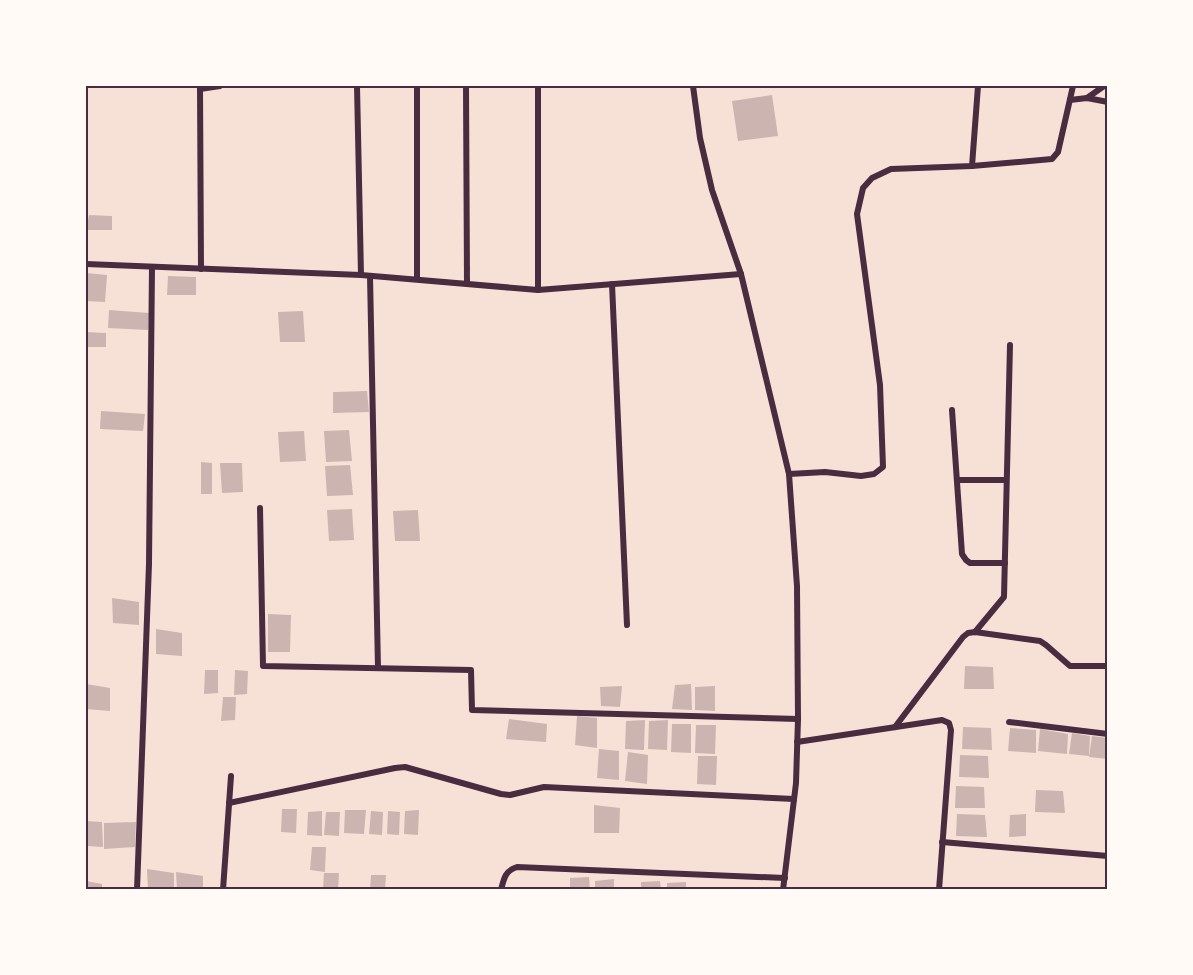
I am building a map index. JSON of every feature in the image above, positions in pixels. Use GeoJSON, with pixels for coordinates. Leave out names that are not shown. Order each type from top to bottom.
{"type":"FeatureCollection","features":[{"type":"Feature","properties":{"kind":"street"},"geometry":{"type":"LineString","coordinates":[[201,269],[200,87],[220,86]]}},
{"type":"Feature","properties":{"kind":"street"},"geometry":{"type":"LineString","coordinates":[[357,86],[360,275]]}},
{"type":"Feature","properties":{"kind":"street"},"geometry":{"type":"LineString","coordinates":[[417,86],[417,279]]}},
{"type":"Feature","properties":{"kind":"street"},"geometry":{"type":"LineString","coordinates":[[466,86],[467,283]]}},
{"type":"Feature","properties":{"kind":"street"},"geometry":{"type":"LineString","coordinates":[[538,86],[538,290]]}},
{"type":"Feature","properties":{"kind":"street"},"geometry":{"type":"LineString","coordinates":[[693,86],[700,138],[712,190],[741,274],[789,474],[797,586],[798,719],[794,799],[783,890]]}},
{"type":"Feature","properties":{"kind":"street"},"geometry":{"type":"LineString","coordinates":[[972,166],[978,86]]}},
{"type":"Feature","properties":{"kind":"street"},"geometry":{"type":"LineString","coordinates":[[789,474],[825,472],[861,477],[874,474],[883,467],[880,385],[857,214],[863,188],[872,178],[891,169],[972,166],[1052,159],[1058,152],[1073,86]]}},
{"type":"Feature","properties":{"kind":"street"},"geometry":{"type":"LineString","coordinates":[[1087,98],[1104,86]]}},
{"type":"Feature","properties":{"kind":"street"},"geometry":{"type":"LineString","coordinates":[[1070,100],[1087,98],[1107,102]]}},
{"type":"Feature","properties":{"kind":"street"},"geometry":{"type":"LineString","coordinates":[[86,264],[360,275],[538,290],[741,274]]}},
{"type":"Feature","properties":{"kind":"street"},"geometry":{"type":"LineString","coordinates":[[137,890],[149,564],[152,267]]}},
{"type":"Feature","properties":{"kind":"street"},"geometry":{"type":"LineString","coordinates":[[370,276],[378,668]]}},
{"type":"Feature","properties":{"kind":"street"},"geometry":{"type":"LineString","coordinates":[[612,284],[627,625]]}},
{"type":"Feature","properties":{"kind":"street"},"geometry":{"type":"LineString","coordinates":[[975,632],[1004,597],[1010,345]]}},
{"type":"Feature","properties":{"kind":"street"},"geometry":{"type":"LineString","coordinates":[[952,410],[962,554],[970,563],[1005,563]]}},
{"type":"Feature","properties":{"kind":"street"},"geometry":{"type":"LineString","coordinates":[[957,480],[1006,480]]}},
{"type":"Feature","properties":{"kind":"street"},"geometry":{"type":"LineString","coordinates":[[260,508],[263,666],[471,670],[472,710],[798,719]]}},
{"type":"Feature","properties":{"kind":"street"},"geometry":{"type":"LineString","coordinates":[[895,727],[968,633],[1040,641],[1070,666],[1107,666]]}},
{"type":"Feature","properties":{"kind":"street"},"geometry":{"type":"LineString","coordinates":[[797,742],[942,720],[949,723],[951,730],[939,890]]}},
{"type":"Feature","properties":{"kind":"street"},"geometry":{"type":"LineString","coordinates":[[1009,722],[1107,734]]}},
{"type":"Feature","properties":{"kind":"street"},"geometry":{"type":"LineString","coordinates":[[229,803],[405,767],[510,795],[544,787],[794,799]]}},
{"type":"Feature","properties":{"kind":"street"},"geometry":{"type":"LineString","coordinates":[[223,890],[231,776]]}},
{"type":"Feature","properties":{"kind":"street"},"geometry":{"type":"LineString","coordinates":[[942,842],[1107,856]]}},
{"type":"Feature","properties":{"kind":"street"},"geometry":{"type":"LineString","coordinates":[[501,890],[504,876],[510,869],[517,867],[785,878]]}},
{"type":"Feature","properties":{"kind":"building"},"geometry":{"type":"Polygon","coordinates":[[[772,95],[778,136],[738,141],[732,101],[772,95]]]}},
{"type":"Feature","properties":{"kind":"building"},"geometry":{"type":"Polygon","coordinates":[[[89,215],[112,216],[112,230],[86,230],[89,215]]]}},
{"type":"Feature","properties":{"kind":"building"},"geometry":{"type":"Polygon","coordinates":[[[86,273],[107,275],[105,302],[86,301],[86,273]]]}},
{"type":"Feature","properties":{"kind":"building"},"geometry":{"type":"Polygon","coordinates":[[[168,276],[196,277],[196,295],[167,295],[168,276]]]}},
{"type":"Feature","properties":{"kind":"building"},"geometry":{"type":"Polygon","coordinates":[[[109,310],[149,313],[148,330],[108,328],[109,310]]]}},
{"type":"Feature","properties":{"kind":"building"},"geometry":{"type":"Polygon","coordinates":[[[303,311],[305,342],[280,342],[278,312],[303,311]]]}},
{"type":"Feature","properties":{"kind":"building"},"geometry":{"type":"Polygon","coordinates":[[[86,332],[106,333],[106,347],[86,347],[86,332]]]}},
{"type":"Feature","properties":{"kind":"building"},"geometry":{"type":"Polygon","coordinates":[[[367,391],[369,412],[333,413],[333,392],[367,391]]]}},
{"type":"Feature","properties":{"kind":"building"},"geometry":{"type":"Polygon","coordinates":[[[101,411],[145,414],[143,431],[100,429],[101,411]]]}},
{"type":"Feature","properties":{"kind":"building"},"geometry":{"type":"Polygon","coordinates":[[[349,430],[352,461],[326,462],[324,431],[349,430]]]}},
{"type":"Feature","properties":{"kind":"building"},"geometry":{"type":"Polygon","coordinates":[[[304,431],[306,461],[280,462],[278,432],[304,431]]]}},
{"type":"Feature","properties":{"kind":"building"},"geometry":{"type":"Polygon","coordinates":[[[201,462],[212,463],[212,494],[201,494],[201,462]]]}},
{"type":"Feature","properties":{"kind":"building"},"geometry":{"type":"Polygon","coordinates":[[[220,463],[242,463],[243,492],[222,493],[220,463]]]}},
{"type":"Feature","properties":{"kind":"building"},"geometry":{"type":"Polygon","coordinates":[[[350,465],[353,495],[327,496],[325,466],[350,465]]]}},
{"type":"Feature","properties":{"kind":"building"},"geometry":{"type":"Polygon","coordinates":[[[352,509],[354,540],[329,541],[327,510],[352,509]]]}},
{"type":"Feature","properties":{"kind":"building"},"geometry":{"type":"Polygon","coordinates":[[[418,510],[420,541],[395,541],[393,511],[418,510]]]}},
{"type":"Feature","properties":{"kind":"building"},"geometry":{"type":"Polygon","coordinates":[[[112,598],[139,602],[139,625],[113,623],[112,598]]]}},
{"type":"Feature","properties":{"kind":"building"},"geometry":{"type":"Polygon","coordinates":[[[268,614],[291,615],[290,652],[268,652],[268,614]]]}},
{"type":"Feature","properties":{"kind":"building"},"geometry":{"type":"Polygon","coordinates":[[[156,629],[182,633],[182,656],[156,654],[156,629]]]}},
{"type":"Feature","properties":{"kind":"building"},"geometry":{"type":"Polygon","coordinates":[[[965,666],[993,667],[994,689],[964,689],[965,666]]]}},
{"type":"Feature","properties":{"kind":"building"},"geometry":{"type":"Polygon","coordinates":[[[205,670],[218,670],[218,693],[204,694],[205,670]]]}},
{"type":"Feature","properties":{"kind":"building"},"geometry":{"type":"Polygon","coordinates":[[[235,670],[248,671],[247,694],[234,695],[235,670]]]}},
{"type":"Feature","properties":{"kind":"building"},"geometry":{"type":"Polygon","coordinates":[[[86,684],[110,688],[110,711],[86,709],[86,684]]]}},
{"type":"Feature","properties":{"kind":"building"},"geometry":{"type":"Polygon","coordinates":[[[691,684],[692,710],[672,709],[675,685],[691,684]]]}},
{"type":"Feature","properties":{"kind":"building"},"geometry":{"type":"Polygon","coordinates":[[[622,686],[620,707],[601,706],[600,687],[622,686]]]}},
{"type":"Feature","properties":{"kind":"building"},"geometry":{"type":"Polygon","coordinates":[[[715,686],[715,711],[695,710],[695,687],[715,686]]]}},
{"type":"Feature","properties":{"kind":"building"},"geometry":{"type":"Polygon","coordinates":[[[223,697],[236,697],[235,720],[221,721],[223,697]]]}},
{"type":"Feature","properties":{"kind":"building"},"geometry":{"type":"Polygon","coordinates":[[[577,716],[597,718],[597,748],[575,745],[577,716]]]}},
{"type":"Feature","properties":{"kind":"building"},"geometry":{"type":"Polygon","coordinates":[[[509,719],[547,724],[546,742],[506,739],[509,719]]]}},
{"type":"Feature","properties":{"kind":"building"},"geometry":{"type":"Polygon","coordinates":[[[645,720],[644,750],[625,749],[626,721],[645,720]]]}},
{"type":"Feature","properties":{"kind":"building"},"geometry":{"type":"Polygon","coordinates":[[[668,720],[667,750],[648,749],[649,721],[668,720]]]}},
{"type":"Feature","properties":{"kind":"building"},"geometry":{"type":"Polygon","coordinates":[[[672,724],[691,724],[691,753],[671,752],[672,724]]]}},
{"type":"Feature","properties":{"kind":"building"},"geometry":{"type":"Polygon","coordinates":[[[696,725],[716,725],[715,754],[695,753],[696,725]]]}},
{"type":"Feature","properties":{"kind":"building"},"geometry":{"type":"Polygon","coordinates":[[[963,727],[991,728],[992,750],[962,749],[963,727]]]}},
{"type":"Feature","properties":{"kind":"building"},"geometry":{"type":"Polygon","coordinates":[[[1010,728],[1036,730],[1036,753],[1008,751],[1010,728]]]}},
{"type":"Feature","properties":{"kind":"building"},"geometry":{"type":"Polygon","coordinates":[[[1040,729],[1068,734],[1067,754],[1038,751],[1040,729]]]}},
{"type":"Feature","properties":{"kind":"building"},"geometry":{"type":"Polygon","coordinates":[[[1072,733],[1090,736],[1089,756],[1069,754],[1072,733]]]}},
{"type":"Feature","properties":{"kind":"building"},"geometry":{"type":"Polygon","coordinates":[[[1092,736],[1108,738],[1108,759],[1089,757],[1092,736]]]}},
{"type":"Feature","properties":{"kind":"building"},"geometry":{"type":"Polygon","coordinates":[[[599,749],[619,751],[619,780],[597,778],[599,749]]]}},
{"type":"Feature","properties":{"kind":"building"},"geometry":{"type":"Polygon","coordinates":[[[628,752],[648,755],[647,784],[625,781],[628,752]]]}},
{"type":"Feature","properties":{"kind":"building"},"geometry":{"type":"Polygon","coordinates":[[[960,755],[988,756],[989,778],[959,777],[960,755]]]}},
{"type":"Feature","properties":{"kind":"building"},"geometry":{"type":"Polygon","coordinates":[[[698,756],[717,756],[716,785],[697,784],[698,756]]]}},
{"type":"Feature","properties":{"kind":"building"},"geometry":{"type":"Polygon","coordinates":[[[956,786],[984,787],[985,808],[955,808],[956,786]]]}},
{"type":"Feature","properties":{"kind":"building"},"geometry":{"type":"Polygon","coordinates":[[[1036,790],[1063,791],[1065,813],[1035,812],[1036,790]]]}},
{"type":"Feature","properties":{"kind":"building"},"geometry":{"type":"Polygon","coordinates":[[[594,805],[620,808],[619,833],[594,833],[594,805]]]}},
{"type":"Feature","properties":{"kind":"building"},"geometry":{"type":"Polygon","coordinates":[[[282,809],[297,809],[296,833],[281,832],[282,809]]]}},
{"type":"Feature","properties":{"kind":"building"},"geometry":{"type":"Polygon","coordinates":[[[345,810],[366,810],[364,834],[344,833],[345,810]]]}},
{"type":"Feature","properties":{"kind":"building"},"geometry":{"type":"Polygon","coordinates":[[[419,810],[418,835],[404,834],[405,811],[419,810]]]}},
{"type":"Feature","properties":{"kind":"building"},"geometry":{"type":"Polygon","coordinates":[[[322,811],[322,836],[307,835],[308,812],[322,811]]]}},
{"type":"Feature","properties":{"kind":"building"},"geometry":{"type":"Polygon","coordinates":[[[371,811],[383,812],[382,835],[369,834],[371,811]]]}},
{"type":"Feature","properties":{"kind":"building"},"geometry":{"type":"Polygon","coordinates":[[[388,811],[400,812],[399,835],[387,834],[388,811]]]}},
{"type":"Feature","properties":{"kind":"building"},"geometry":{"type":"Polygon","coordinates":[[[326,812],[340,812],[339,836],[324,835],[326,812]]]}},
{"type":"Feature","properties":{"kind":"building"},"geometry":{"type":"Polygon","coordinates":[[[957,814],[985,815],[987,837],[956,836],[957,814]]]}},
{"type":"Feature","properties":{"kind":"building"},"geometry":{"type":"Polygon","coordinates":[[[1026,814],[1026,836],[1009,837],[1010,815],[1026,814]]]}},
{"type":"Feature","properties":{"kind":"building"},"geometry":{"type":"Polygon","coordinates":[[[86,821],[102,822],[103,847],[86,846],[86,821]]]}},
{"type":"Feature","properties":{"kind":"building"},"geometry":{"type":"Polygon","coordinates":[[[136,822],[135,847],[104,849],[104,823],[136,822]]]}},
{"type":"Feature","properties":{"kind":"building"},"geometry":{"type":"Polygon","coordinates":[[[312,847],[326,847],[325,872],[310,870],[312,847]]]}},
{"type":"Feature","properties":{"kind":"building"},"geometry":{"type":"Polygon","coordinates":[[[147,869],[174,873],[174,890],[148,890],[147,869]]]}},
{"type":"Feature","properties":{"kind":"building"},"geometry":{"type":"Polygon","coordinates":[[[176,872],[203,876],[203,890],[177,890],[176,872]]]}},
{"type":"Feature","properties":{"kind":"building"},"geometry":{"type":"Polygon","coordinates":[[[324,873],[339,873],[338,890],[323,890],[324,873]]]}},
{"type":"Feature","properties":{"kind":"building"},"geometry":{"type":"Polygon","coordinates":[[[371,875],[386,875],[385,890],[370,890],[371,875]]]}},
{"type":"Feature","properties":{"kind":"building"},"geometry":{"type":"Polygon","coordinates":[[[589,877],[590,890],[570,890],[570,878],[589,877]]]}},
{"type":"Feature","properties":{"kind":"building"},"geometry":{"type":"Polygon","coordinates":[[[614,879],[614,890],[595,890],[595,881],[614,879]]]}},
{"type":"Feature","properties":{"kind":"building"},"geometry":{"type":"Polygon","coordinates":[[[86,881],[102,884],[102,890],[86,890],[86,881]]]}},
{"type":"Feature","properties":{"kind":"building"},"geometry":{"type":"Polygon","coordinates":[[[660,881],[661,890],[641,890],[641,882],[660,881]]]}},
{"type":"Feature","properties":{"kind":"building"},"geometry":{"type":"Polygon","coordinates":[[[686,882],[686,890],[667,890],[667,883],[686,882]]]}}]}
